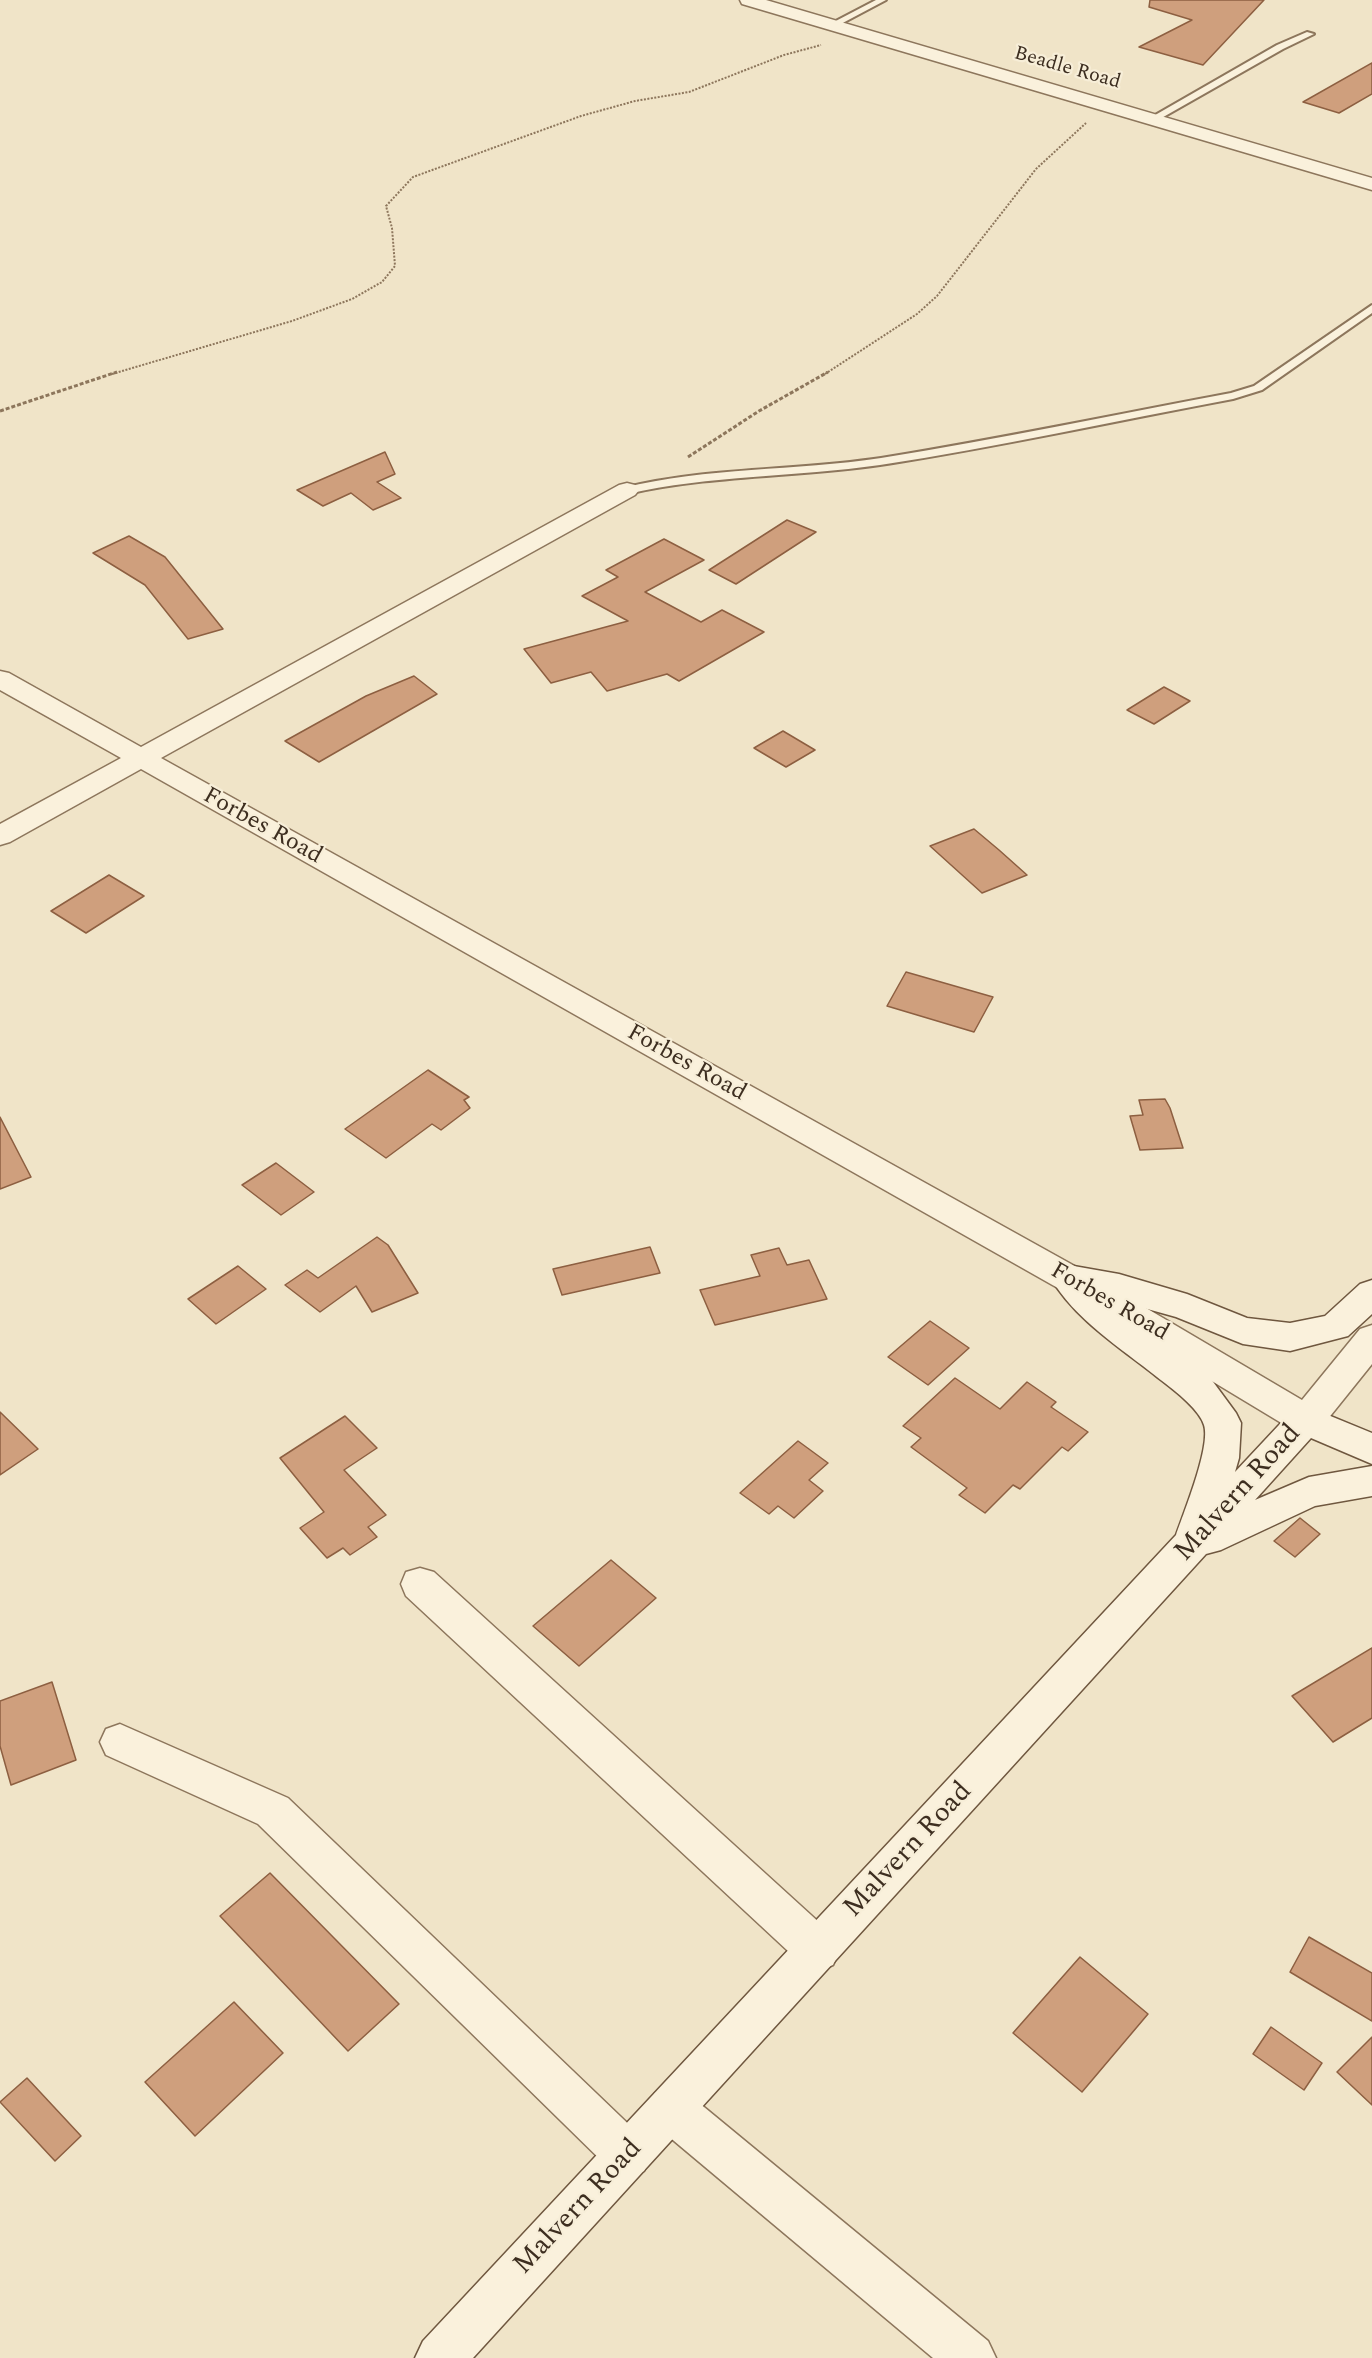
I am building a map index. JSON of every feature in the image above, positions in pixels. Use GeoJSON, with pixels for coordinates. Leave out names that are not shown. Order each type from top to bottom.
{"type":"FeatureCollection","features":[{"type":"Feature","properties":{"kind":"street","name":"Beadle Road"},"geometry":{"type":"LineString","coordinates":[[748,0],[1155,118],[1372,184]]}},
{"type":"Feature","properties":{"kind":"street"},"geometry":{"type":"LineString","coordinates":[[0,836],[627,490]]}},
{"type":"Feature","properties":{"kind":"street","name":"Forbes Road"},"geometry":{"type":"LineString","coordinates":[[0,679],[1068,1278],[1306,1420],[1372,1449]]}},
{"type":"Feature","properties":{"kind":"street"},"geometry":{"type":"LineString","coordinates":[[1068,1278],[1119,1287],[1187,1307],[1243,1331],[1290,1338],[1336,1327],[1372,1293]]}},
{"type":"Feature","properties":{"kind":"street"},"geometry":{"type":"LineString","coordinates":[[1068,1278],[1103,1315],[1198,1389],[1223,1423],[1221,1458],[1191,1548]]}},
{"type":"Feature","properties":{"kind":"street","name":"Malvern Road"},"geometry":{"type":"LineString","coordinates":[[440,2358],[1191,1548],[1306,1420],[1372,1339]]}},
{"type":"Feature","properties":{"kind":"street"},"geometry":{"type":"LineString","coordinates":[[1191,1548],[1251,1517],[1309,1492],[1372,1481]]}},
{"type":"Feature","properties":{"kind":"street"},"geometry":{"type":"LineString","coordinates":[[420,1584],[818,1950]]}},
{"type":"Feature","properties":{"kind":"street"},"geometry":{"type":"LineString","coordinates":[[120,1742],[273,1811],[628,2155]]}},
{"type":"Feature","properties":{"kind":"street"},"geometry":{"type":"LineString","coordinates":[[671,2109],[971,2358]]}},
{"type":"Feature","properties":{"kind":"lane"},"geometry":{"type":"LineString","coordinates":[[834,24],[882,0]]}},
{"type":"Feature","properties":{"kind":"lane"},"geometry":{"type":"LineString","coordinates":[[1155,118],[1280,48],[1310,34]]}},
{"type":"Feature","properties":{"kind":"lane"},"geometry":{"type":"LineString","coordinates":[[627,490],[673,480],[813,470],[881,461],[1233,396],[1258,388],[1372,308]]}},
{"type":"Feature","properties":{"kind":"path"},"geometry":{"type":"LineString","coordinates":[[0,411],[117,372],[256,333],[352,299],[382,282],[395,266],[392,247],[394,231],[386,206],[412,177],[581,116],[635,101],[689,92],[784,55],[870,34]]}},
{"type":"Feature","properties":{"kind":"path"},"geometry":{"type":"LineString","coordinates":[[681,461],[759,411],[811,383],[917,314],[937,296],[1036,169],[1107,104]]}},
{"type":"Feature","properties":{"kind":"building"},"geometry":{"type":"Polygon","coordinates":[[[1150,0],[1264,0],[1203,65],[1139,47],[1192,20],[1149,7],[1150,0]]]}},
{"type":"Feature","properties":{"kind":"building"},"geometry":{"type":"Polygon","coordinates":[[[1372,63],[1372,94],[1339,113],[1303,102],[1372,63]]]}},
{"type":"Feature","properties":{"kind":"building"},"geometry":{"type":"Polygon","coordinates":[[[385,452],[395,474],[377,482],[401,498],[373,510],[351,493],[323,506],[297,490],[385,452]]]}},
{"type":"Feature","properties":{"kind":"building"},"geometry":{"type":"Polygon","coordinates":[[[787,520],[816,532],[736,584],[709,570],[787,520]]]}},
{"type":"Feature","properties":{"kind":"building"},"geometry":{"type":"Polygon","coordinates":[[[129,536],[165,557],[223,629],[188,639],[145,585],[93,553],[129,536]]]}},
{"type":"Feature","properties":{"kind":"building"},"geometry":{"type":"Polygon","coordinates":[[[664,539],[704,560],[645,592],[701,622],[722,610],[764,632],[679,681],[667,674],[607,691],[591,672],[551,683],[524,649],[628,621],[582,596],[618,577],[606,570],[664,539]]]}},
{"type":"Feature","properties":{"kind":"building"},"geometry":{"type":"Polygon","coordinates":[[[414,676],[437,694],[319,762],[285,741],[366,696],[414,676]]]}},
{"type":"Feature","properties":{"kind":"building"},"geometry":{"type":"Polygon","coordinates":[[[1164,687],[1190,701],[1154,724],[1127,710],[1164,687]]]}},
{"type":"Feature","properties":{"kind":"building"},"geometry":{"type":"Polygon","coordinates":[[[783,731],[815,750],[786,767],[754,748],[783,731]]]}},
{"type":"Feature","properties":{"kind":"building"},"geometry":{"type":"Polygon","coordinates":[[[974,829],[1027,875],[982,893],[930,846],[974,829]]]}},
{"type":"Feature","properties":{"kind":"building"},"geometry":{"type":"Polygon","coordinates":[[[109,875],[144,896],[86,933],[51,911],[109,875]]]}},
{"type":"Feature","properties":{"kind":"building"},"geometry":{"type":"Polygon","coordinates":[[[906,972],[993,997],[974,1032],[887,1006],[906,972]]]}},
{"type":"Feature","properties":{"kind":"building"},"geometry":{"type":"Polygon","coordinates":[[[428,1070],[469,1097],[464,1100],[470,1108],[441,1130],[432,1124],[386,1158],[345,1129],[428,1070]]]}},
{"type":"Feature","properties":{"kind":"building"},"geometry":{"type":"Polygon","coordinates":[[[1165,1099],[1183,1148],[1140,1150],[1130,1116],[1143,1115],[1139,1100],[1165,1099]]]}},
{"type":"Feature","properties":{"kind":"building"},"geometry":{"type":"Polygon","coordinates":[[[0,1117],[31,1177],[0,1189],[0,1117]]]}},
{"type":"Feature","properties":{"kind":"building"},"geometry":{"type":"Polygon","coordinates":[[[276,1163],[314,1192],[281,1215],[242,1185],[276,1163]]]}},
{"type":"Feature","properties":{"kind":"building"},"geometry":{"type":"Polygon","coordinates":[[[377,1237],[388,1245],[418,1293],[372,1312],[356,1286],[320,1312],[285,1285],[307,1270],[318,1278],[377,1237]]]}},
{"type":"Feature","properties":{"kind":"building"},"geometry":{"type":"Polygon","coordinates":[[[650,1247],[660,1273],[562,1295],[553,1269],[650,1247]]]}},
{"type":"Feature","properties":{"kind":"building"},"geometry":{"type":"Polygon","coordinates":[[[779,1248],[787,1265],[809,1260],[827,1299],[715,1325],[700,1290],[760,1276],[751,1255],[779,1248]]]}},
{"type":"Feature","properties":{"kind":"building"},"geometry":{"type":"Polygon","coordinates":[[[238,1266],[266,1289],[216,1324],[188,1299],[238,1266]]]}},
{"type":"Feature","properties":{"kind":"building"},"geometry":{"type":"Polygon","coordinates":[[[930,1321],[969,1348],[928,1385],[888,1357],[930,1321]]]}},
{"type":"Feature","properties":{"kind":"building"},"geometry":{"type":"Polygon","coordinates":[[[955,1378],[1000,1409],[1027,1382],[1056,1402],[1051,1407],[1088,1432],[1068,1451],[1062,1447],[1020,1489],[1013,1485],[985,1513],[959,1495],[967,1488],[911,1447],[921,1438],[903,1426],[955,1378]]]}},
{"type":"Feature","properties":{"kind":"building"},"geometry":{"type":"Polygon","coordinates":[[[0,1412],[38,1449],[0,1475],[0,1412]]]}},
{"type":"Feature","properties":{"kind":"building"},"geometry":{"type":"Polygon","coordinates":[[[345,1416],[377,1448],[344,1470],[386,1515],[368,1527],[377,1537],[350,1555],[343,1548],[327,1558],[300,1528],[324,1512],[280,1458],[345,1416]]]}},
{"type":"Feature","properties":{"kind":"building"},"geometry":{"type":"Polygon","coordinates":[[[798,1441],[828,1463],[809,1480],[823,1491],[794,1518],[778,1506],[769,1514],[740,1493],[798,1441]]]}},
{"type":"Feature","properties":{"kind":"building"},"geometry":{"type":"Polygon","coordinates":[[[1300,1518],[1320,1534],[1295,1557],[1274,1541],[1300,1518]]]}},
{"type":"Feature","properties":{"kind":"building"},"geometry":{"type":"Polygon","coordinates":[[[611,1560],[656,1598],[579,1666],[533,1626],[611,1560]]]}},
{"type":"Feature","properties":{"kind":"building"},"geometry":{"type":"Polygon","coordinates":[[[1372,1648],[1372,1718],[1333,1742],[1292,1696],[1372,1648]]]}},
{"type":"Feature","properties":{"kind":"building"},"geometry":{"type":"Polygon","coordinates":[[[52,1682],[76,1760],[11,1785],[0,1746],[0,1701],[52,1682]]]}},
{"type":"Feature","properties":{"kind":"building"},"geometry":{"type":"Polygon","coordinates":[[[270,1873],[399,2004],[348,2051],[220,1916],[270,1873]]]}},
{"type":"Feature","properties":{"kind":"building"},"geometry":{"type":"Polygon","coordinates":[[[1309,1937],[1372,1973],[1372,2021],[1290,1972],[1309,1937]]]}},
{"type":"Feature","properties":{"kind":"building"},"geometry":{"type":"Polygon","coordinates":[[[1080,1957],[1148,2014],[1082,2092],[1013,2033],[1080,1957]]]}},
{"type":"Feature","properties":{"kind":"building"},"geometry":{"type":"Polygon","coordinates":[[[234,2002],[283,2053],[195,2136],[145,2082],[234,2002]]]}},
{"type":"Feature","properties":{"kind":"building"},"geometry":{"type":"Polygon","coordinates":[[[1271,2027],[1322,2063],[1304,2090],[1253,2054],[1271,2027]]]}},
{"type":"Feature","properties":{"kind":"building"},"geometry":{"type":"Polygon","coordinates":[[[1372,2037],[1372,2105],[1337,2072],[1372,2037]]]}},
{"type":"Feature","properties":{"kind":"building"},"geometry":{"type":"Polygon","coordinates":[[[27,2078],[81,2136],[55,2161],[0,2102],[27,2078]]]}}]}
